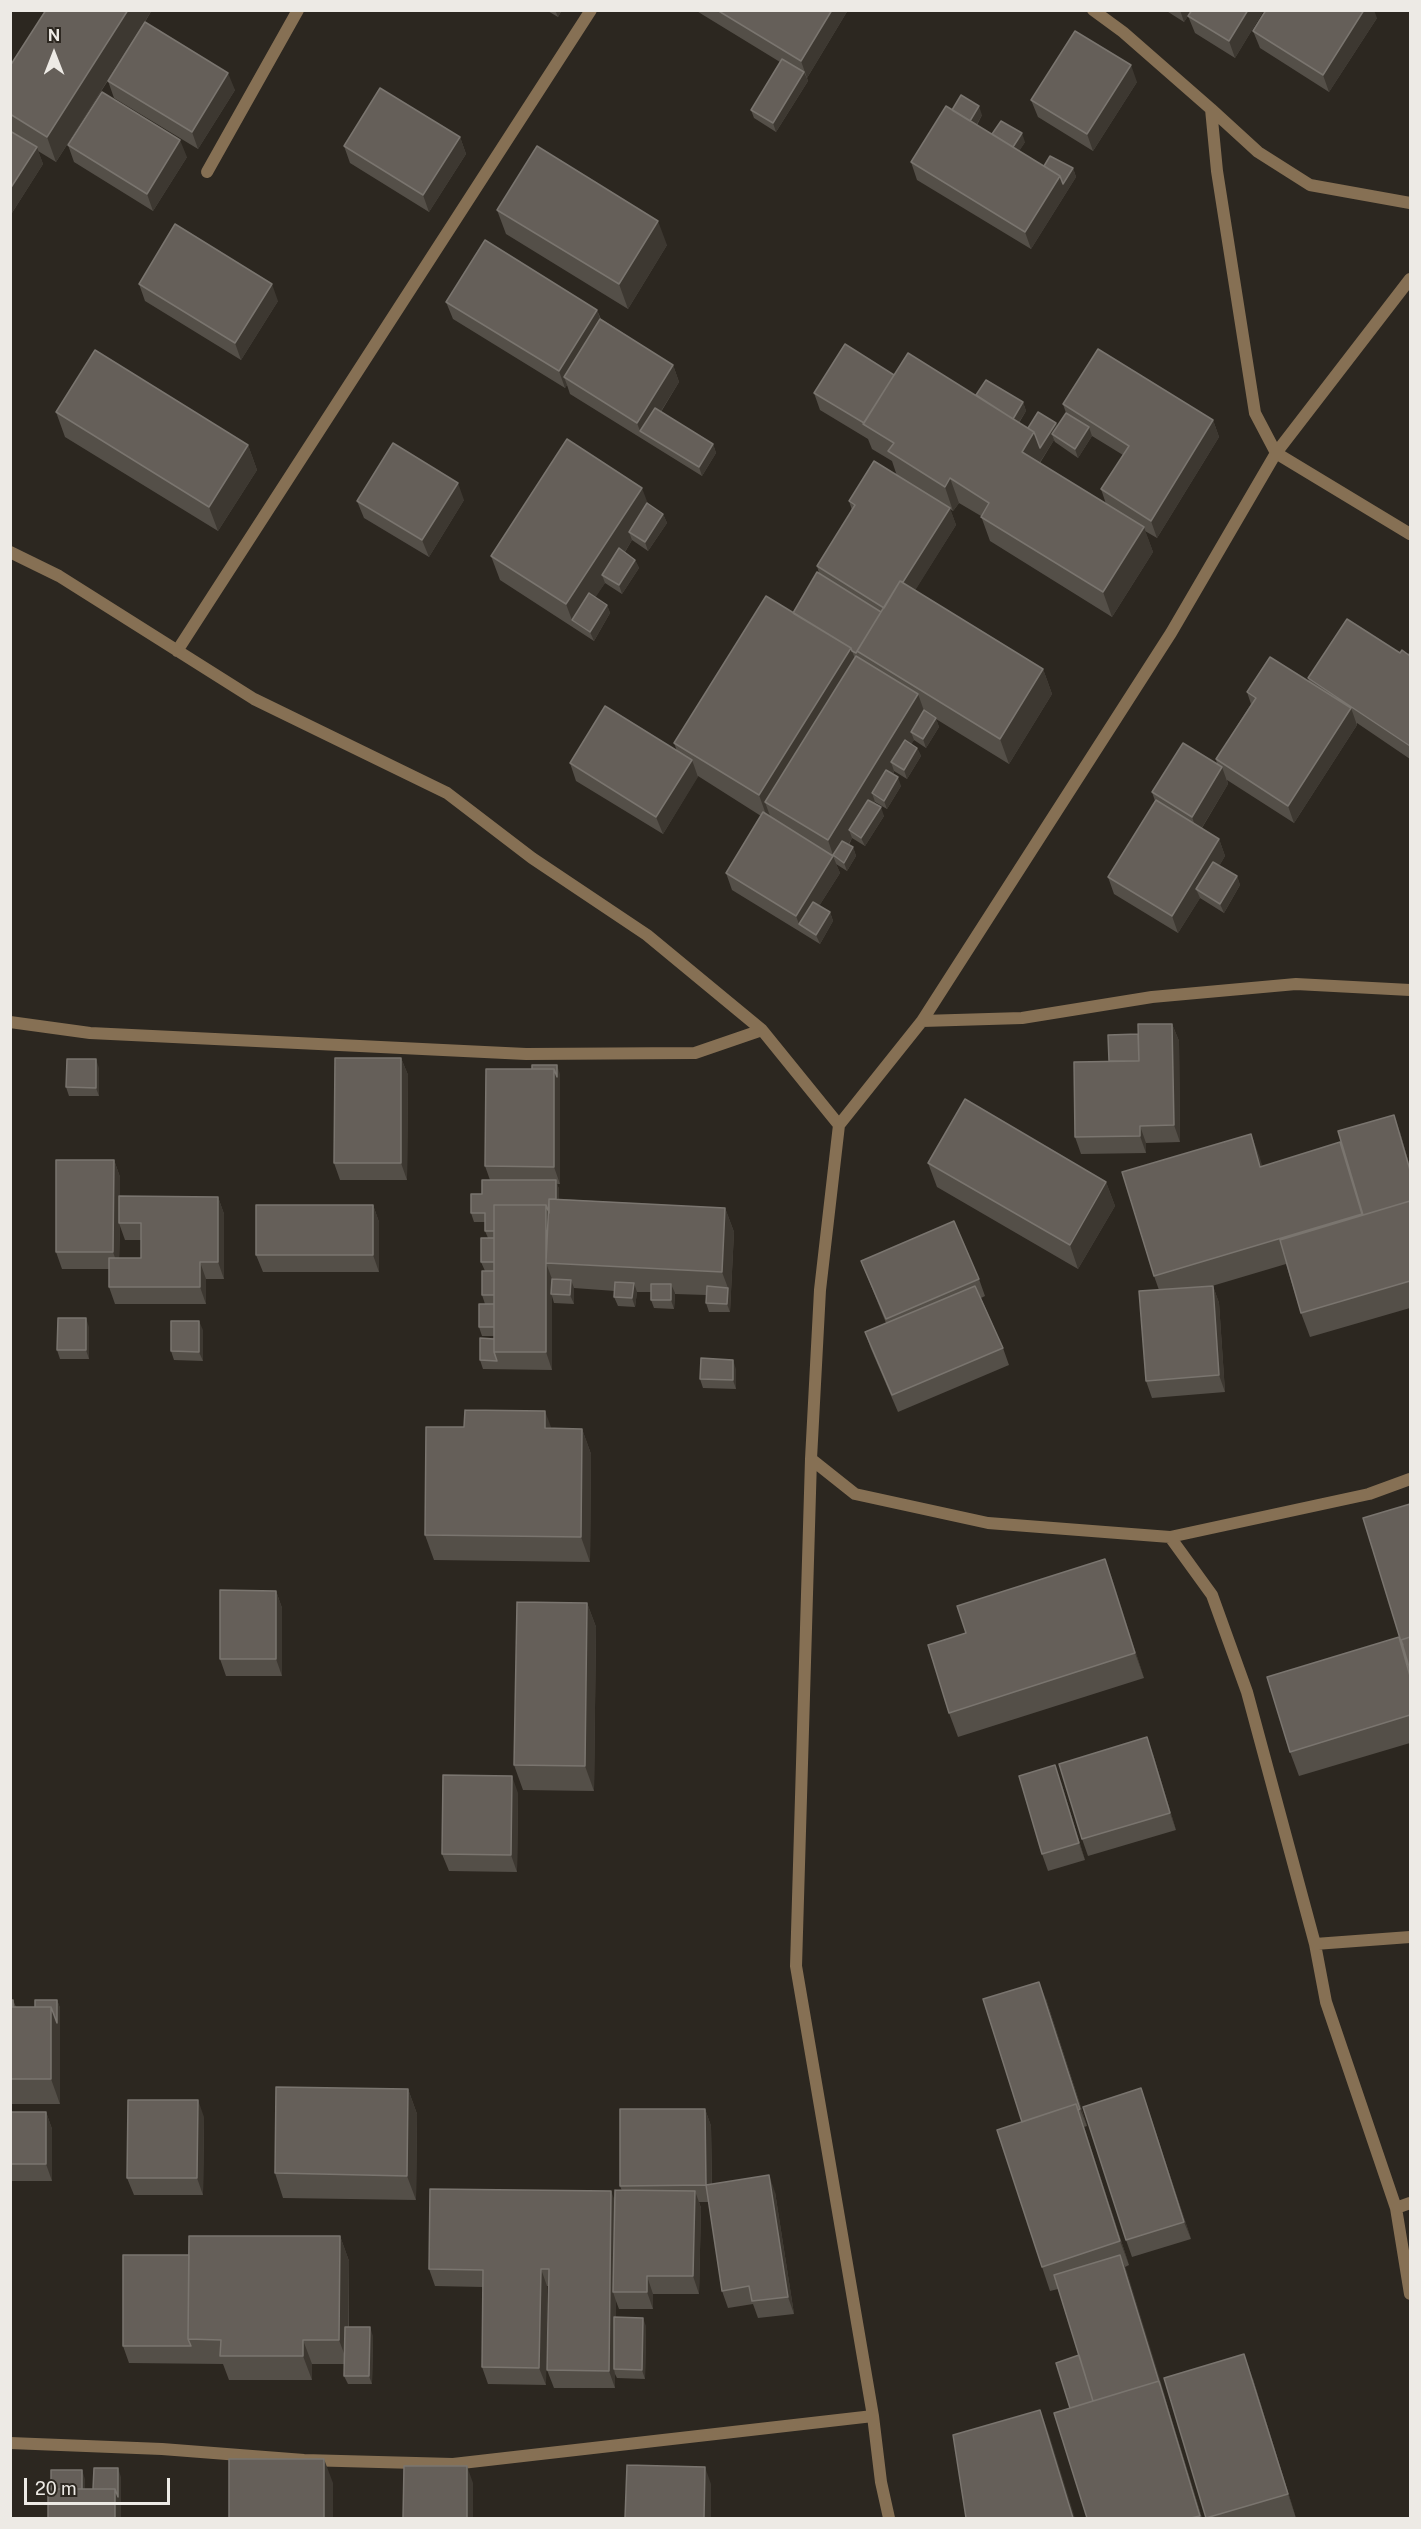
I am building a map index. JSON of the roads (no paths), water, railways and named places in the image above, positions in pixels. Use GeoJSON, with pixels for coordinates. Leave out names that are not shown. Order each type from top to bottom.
{"type":"FeatureCollection","features":[{"type":"Feature","properties":{"kind":"street"},"geometry":{"type":"LineString","coordinates":[[207,172],[298,10]]}},
{"type":"Feature","properties":{"kind":"street"},"geometry":{"type":"LineString","coordinates":[[177,651],[591,10]]}},
{"type":"Feature","properties":{"kind":"street"},"geometry":{"type":"LineString","coordinates":[[1093,10],[1123,33],[1258,152],[1310,185],[1410,203]]}},
{"type":"Feature","properties":{"kind":"street"},"geometry":{"type":"LineString","coordinates":[[1211,109],[1217,171],[1255,412],[1276,453],[1410,534]]}},
{"type":"Feature","properties":{"kind":"street"},"geometry":{"type":"LineString","coordinates":[[890,2518],[880,2481],[873,2416],[796,1966],[811,1459],[820,1290],[839,1125],[922,1021],[1172,633],[1276,453],[1410,279]]}},
{"type":"Feature","properties":{"kind":"street"},"geometry":{"type":"LineString","coordinates":[[10,552],[59,576],[254,699],[447,793],[532,858],[646,935],[762,1030],[839,1125]]}},
{"type":"Feature","properties":{"kind":"street"},"geometry":{"type":"LineString","coordinates":[[922,1021],[1022,1018],[1152,998],[1296,984],[1410,990]]}},
{"type":"Feature","properties":{"kind":"street"},"geometry":{"type":"LineString","coordinates":[[10,1022],[90,1033],[525,1054],[695,1053],[762,1030]]}},
{"type":"Feature","properties":{"kind":"street"},"geometry":{"type":"LineString","coordinates":[[811,1459],[855,1494],[955,1516],[988,1523],[1170,1537],[1369,1494],[1410,1479]]}},
{"type":"Feature","properties":{"kind":"street"},"geometry":{"type":"LineString","coordinates":[[1170,1537],[1212,1595],[1247,1692],[1315,1944],[1326,2002],[1396,2208],[1410,2294]]}},
{"type":"Feature","properties":{"kind":"street"},"geometry":{"type":"LineString","coordinates":[[1315,1944],[1410,1936]]}},
{"type":"Feature","properties":{"kind":"street"},"geometry":{"type":"LineString","coordinates":[[1396,2208],[1410,2203]]}},
{"type":"Feature","properties":{"kind":"street"},"geometry":{"type":"LineString","coordinates":[[10,2444],[162,2449],[303,2460],[453,2464],[873,2416]]}}]}
